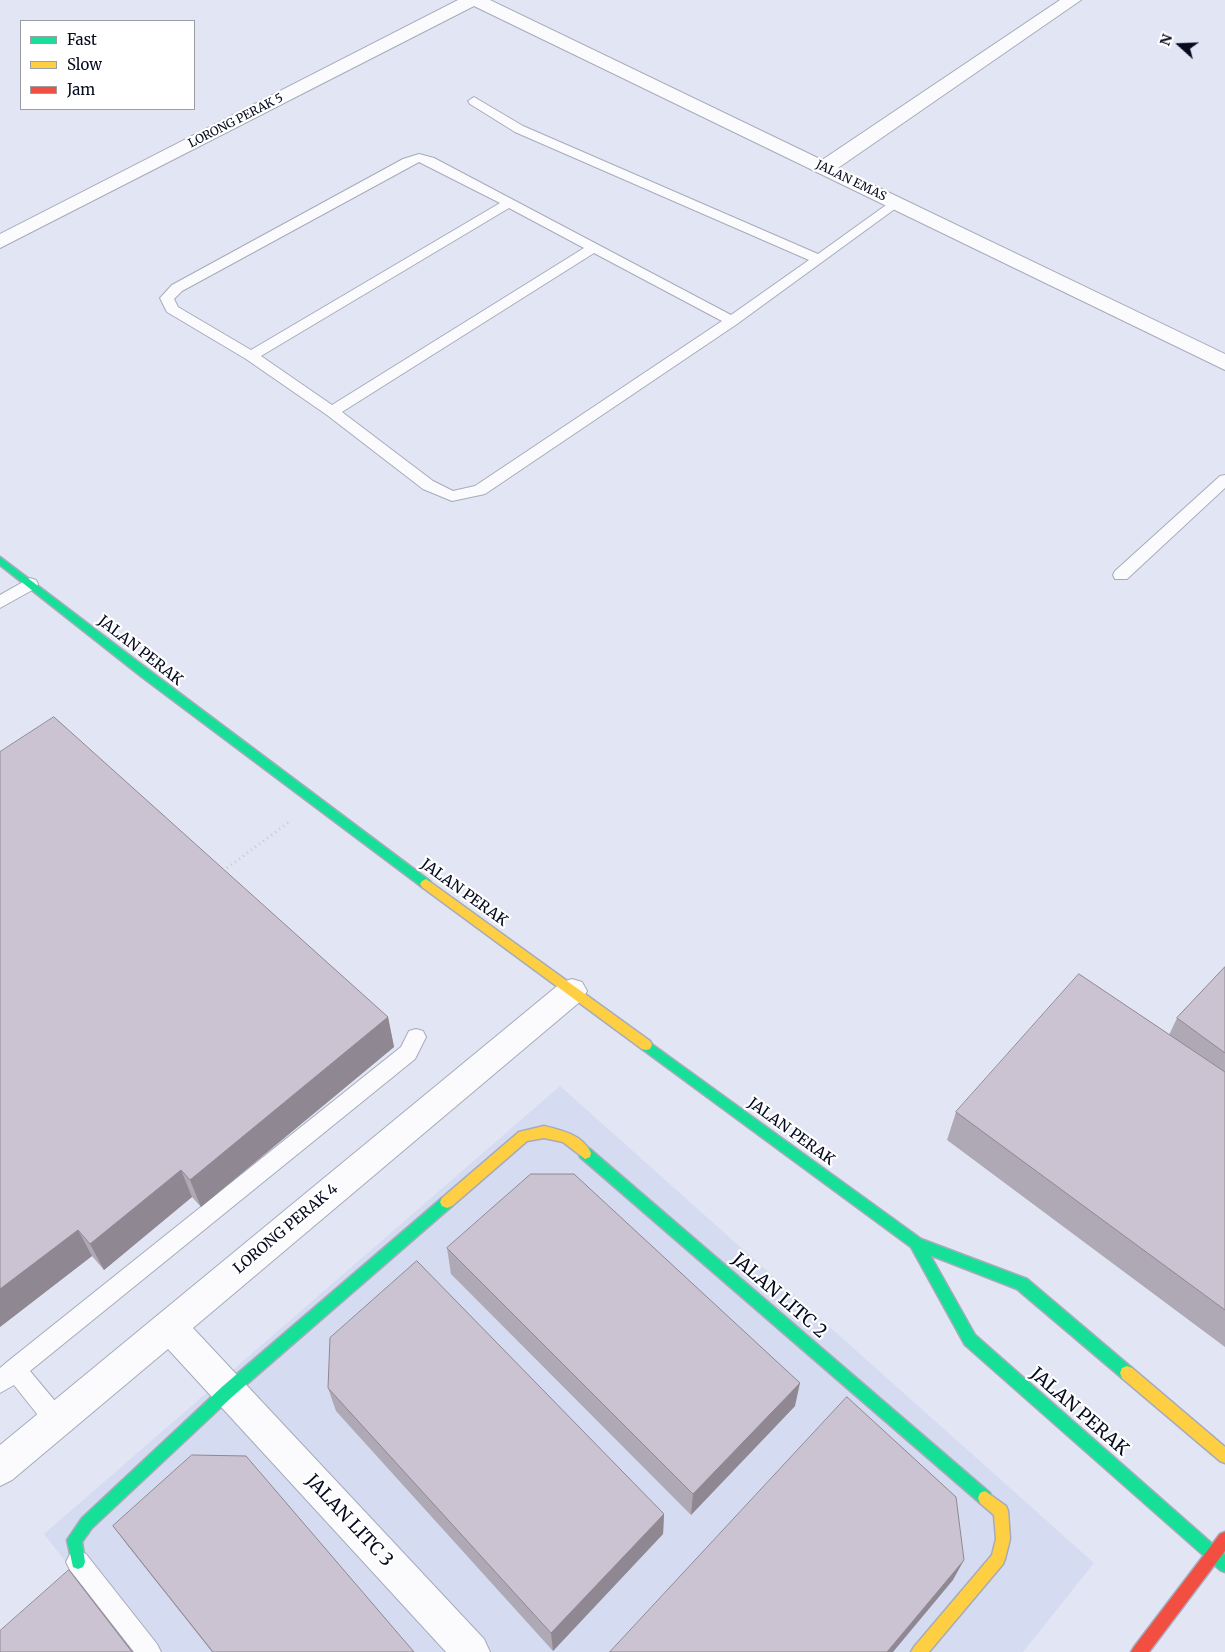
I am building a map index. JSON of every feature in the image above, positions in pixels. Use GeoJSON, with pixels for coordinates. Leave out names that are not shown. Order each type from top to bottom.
{"type":"FeatureCollection","features":[{"type":"Feature","properties":{"kind":"street","name":"LORONG PERAK 5"},"geometry":{"type":"LineString","coordinates":[[0,242],[471,0]]}},
{"type":"Feature","properties":{"kind":"street","name":"JALAN EMAS"},"geometry":{"type":"LineString","coordinates":[[476,0],[1225,363]]}},
{"type":"Feature","properties":{"kind":"street"},"geometry":{"type":"LineString","coordinates":[[824,168],[1072,0]]}},
{"type":"Feature","properties":{"kind":"street","name":"JALAN PERAK"},"geometry":{"type":"LineString","coordinates":[[0,560],[316,803],[916,1243],[1022,1284],[1225,1456]]}},
{"type":"Feature","properties":{"kind":"street","name":"LORONG PERAK 4"},"geometry":{"type":"LineString","coordinates":[[0,1468],[572,991]]}},
{"type":"Feature","properties":{"kind":"street","name":"JALAN LITC 2"},"geometry":{"type":"LineString","coordinates":[[228,1391],[524,1136],[544,1132],[566,1137],[1001,1511],[1002,1539],[998,1560],[919,1652]]}},
{"type":"Feature","properties":{"kind":"street","name":"JALAN PERAK"},"geometry":{"type":"LineString","coordinates":[[916,1243],[970,1340],[1225,1565]]}},
{"type":"Feature","properties":{"kind":"street","name":"JALAN LITC 3"},"geometry":{"type":"LineString","coordinates":[[170,1327],[471,1652]]}},
{"type":"Feature","properties":{"kind":"street"},"geometry":{"type":"LineString","coordinates":[[78,1562],[74,1540],[87,1523],[228,1391]]}},
{"type":"Feature","properties":{"kind":"street"},"geometry":{"type":"LineString","coordinates":[[1139,1652],[1225,1539]]}},
{"type":"Feature","properties":{"kind":"lane"},"geometry":{"type":"LineString","coordinates":[[474,101],[519,129],[818,259]]}},
{"type":"Feature","properties":{"kind":"lane"},"geometry":{"type":"LineString","coordinates":[[732,321],[430,161],[418,158],[406,162],[177,288],[167,298],[172,309],[251,356],[332,412],[428,485],[452,496],[480,490],[732,321],[897,203]]}},
{"type":"Feature","properties":{"kind":"lane"},"geometry":{"type":"LineString","coordinates":[[251,356],[509,203]]}},
{"type":"Feature","properties":{"kind":"lane"},"geometry":{"type":"LineString","coordinates":[[332,412],[593,248]]}},
{"type":"Feature","properties":{"kind":"lane"},"geometry":{"type":"LineString","coordinates":[[1121,575],[1225,480]]}},
{"type":"Feature","properties":{"kind":"lane"},"geometry":{"type":"LineString","coordinates":[[0,602],[30,584]]}},
{"type":"Feature","properties":{"kind":"lane"},"geometry":{"type":"LineString","coordinates":[[57,1421],[8,1375],[408,1053],[416,1038]]}},
{"type":"Feature","properties":{"kind":"lane"},"geometry":{"type":"LineString","coordinates":[[78,1562],[149,1652]]}},
{"type":"Feature","properties":{"kind":"path"},"geometry":{"type":"LineString","coordinates":[[227,868],[294,819]]}},
{"type":"Feature","properties":{"kind":"shaded area"},"geometry":{"type":"Polygon","coordinates":[[[560,1086],[1094,1563],[1023,1652],[136,1652],[44,1534],[560,1086]]]}},
{"type":"Feature","properties":{"kind":"building"},"geometry":{"type":"Polygon","coordinates":[[[54,717],[388,1017],[190,1180],[181,1170],[90,1244],[78,1230],[0,1289],[0,752],[54,717]]]}},
{"type":"Feature","properties":{"kind":"building"},"geometry":{"type":"Polygon","coordinates":[[[1225,967],[1225,1053],[1177,1018],[1225,967]]]}},
{"type":"Feature","properties":{"kind":"building"},"geometry":{"type":"Polygon","coordinates":[[[1079,974],[1225,1072],[1225,1310],[956,1112],[1079,974]]]}},
{"type":"Feature","properties":{"kind":"building"},"geometry":{"type":"Polygon","coordinates":[[[531,1174],[574,1174],[800,1383],[693,1494],[447,1248],[531,1174]]]}},
{"type":"Feature","properties":{"kind":"building"},"geometry":{"type":"Polygon","coordinates":[[[417,1261],[664,1514],[551,1633],[328,1388],[330,1338],[417,1261]]]}},
{"type":"Feature","properties":{"kind":"building"},"geometry":{"type":"Polygon","coordinates":[[[847,1397],[956,1497],[964,1560],[887,1652],[610,1652],[847,1397]]]}},
{"type":"Feature","properties":{"kind":"building"},"geometry":{"type":"Polygon","coordinates":[[[192,1455],[246,1456],[414,1652],[213,1652],[113,1526],[192,1455]]]}},
{"type":"Feature","properties":{"kind":"building"},"geometry":{"type":"Polygon","coordinates":[[[69,1570],[132,1652],[0,1652],[0,1631],[69,1570]]]}},
{"type":"Feature","properties":{"kind":"traffic: fast"},"geometry":{"type":"LineString","coordinates":[[0,560],[146,674],[426,884]]}},
{"type":"Feature","properties":{"kind":"traffic: fast"},"geometry":{"type":"LineString","coordinates":[[646,1045],[916,1243],[1022,1284],[1127,1373]]}},
{"type":"Feature","properties":{"kind":"traffic: fast"},"geometry":{"type":"LineString","coordinates":[[585,1153],[985,1498]]}},
{"type":"Feature","properties":{"kind":"traffic: fast"},"geometry":{"type":"LineString","coordinates":[[78,1562],[74,1540],[87,1523],[228,1391],[447,1202]]}},
{"type":"Feature","properties":{"kind":"traffic: fast"},"geometry":{"type":"LineString","coordinates":[[916,1243],[970,1340],[1225,1565]]}},
{"type":"Feature","properties":{"kind":"traffic: slow"},"geometry":{"type":"LineString","coordinates":[[426,884],[646,1045]]}},
{"type":"Feature","properties":{"kind":"traffic: slow"},"geometry":{"type":"LineString","coordinates":[[447,1202],[524,1136],[544,1132],[566,1137],[585,1153]]}},
{"type":"Feature","properties":{"kind":"traffic: slow"},"geometry":{"type":"LineString","coordinates":[[1127,1373],[1225,1456]]}},
{"type":"Feature","properties":{"kind":"traffic: slow"},"geometry":{"type":"LineString","coordinates":[[919,1652],[998,1559],[1003,1539],[1001,1511],[985,1498]]}},
{"type":"Feature","properties":{"kind":"traffic: jam"},"geometry":{"type":"LineString","coordinates":[[1139,1652],[1225,1539]]}}]}
